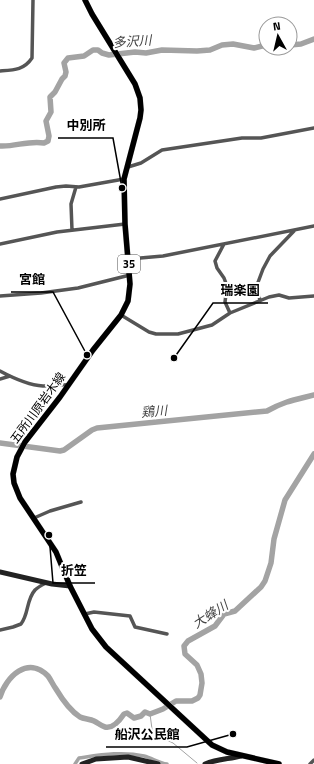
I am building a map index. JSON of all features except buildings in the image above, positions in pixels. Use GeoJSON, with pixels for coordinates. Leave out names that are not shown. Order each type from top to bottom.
{"type":"FeatureCollection","features":[{"type":"Feature","properties":{"kind":"main road","name":"五所川原岩木線"},"geometry":{"type":"LineString","coordinates":[[85,0],[112,48],[135,84],[141,104],[140,118],[124,179],[125,224],[130,275],[128,301],[121,315],[93,350],[25,442],[14,463],[14,483],[20,498],[58,557],[70,586],[98,637],[106,647],[162,697],[212,745],[226,752],[279,764]]}},
{"type":"Feature","properties":{"kind":"street"},"geometry":{"type":"LineString","coordinates":[[0,71],[21,68],[32,58],[33,0]]}},
{"type":"Feature","properties":{"kind":"street"},"geometry":{"type":"LineString","coordinates":[[128,167],[141,163],[162,150],[242,138],[261,138],[314,128]]}},
{"type":"Feature","properties":{"kind":"street"},"geometry":{"type":"LineString","coordinates":[[0,199],[56,187],[76,187],[124,179]]}},
{"type":"Feature","properties":{"kind":"street"},"geometry":{"type":"LineString","coordinates":[[72,230],[71,204],[76,187]]}},
{"type":"Feature","properties":{"kind":"street"},"geometry":{"type":"LineString","coordinates":[[0,244],[72,230],[125,224]]}},
{"type":"Feature","properties":{"kind":"street"},"geometry":{"type":"LineString","coordinates":[[129,259],[163,256],[314,226]]}},
{"type":"Feature","properties":{"kind":"street"},"geometry":{"type":"LineString","coordinates":[[260,301],[257,285],[270,256],[295,230]]}},
{"type":"Feature","properties":{"kind":"street"},"geometry":{"type":"LineString","coordinates":[[224,244],[215,261],[217,268],[224,278],[227,286],[225,302],[230,312]]}},
{"type":"Feature","properties":{"kind":"street"},"geometry":{"type":"LineString","coordinates":[[0,296],[78,288],[130,275]]}},
{"type":"Feature","properties":{"kind":"street"},"geometry":{"type":"LineString","coordinates":[[121,315],[149,332],[166,335],[178,334],[212,325],[230,312],[269,297],[279,295],[290,298],[314,296]]}},
{"type":"Feature","properties":{"kind":"street"},"geometry":{"type":"LineString","coordinates":[[0,371],[24,382],[41,386],[62,384],[68,385]]}},
{"type":"Feature","properties":{"kind":"street"},"geometry":{"type":"LineString","coordinates":[[0,379],[10,376]]}},
{"type":"Feature","properties":{"kind":"street"},"geometry":{"type":"LineString","coordinates":[[34,518],[50,511],[82,502]]}},
{"type":"Feature","properties":{"kind":"street"},"geometry":{"type":"LineString","coordinates":[[0,572],[70,586]]}},
{"type":"Feature","properties":{"kind":"street"},"geometry":{"type":"LineString","coordinates":[[0,630],[21,624],[25,617],[33,593],[36,589],[47,582]]}},
{"type":"Feature","properties":{"kind":"street"},"geometry":{"type":"LineString","coordinates":[[85,614],[94,612],[130,616],[135,626],[167,634]]}},
{"type":"Feature","properties":{"kind":"street"},"geometry":{"type":"LineString","coordinates":[[205,764],[214,760],[241,756]]}},
{"type":"Feature","properties":{"kind":"street"},"geometry":{"type":"LineString","coordinates":[[82,764],[96,759],[128,757],[143,762],[158,764]]}},
{"type":"Feature","properties":{"kind":"street"},"geometry":{"type":"LineString","coordinates":[[310,764],[314,760]]}},
{"type":"Feature","properties":{"kind":"waterway","name":"多沢川"},"geometry":{"type":"LineString","coordinates":[[298,44],[314,39]]}},
{"type":"Feature","properties":{"kind":"waterway","name":"多沢川"},"geometry":{"type":"LineString","coordinates":[[0,146],[11,146],[33,142],[44,143],[48,141],[49,136],[46,121],[51,112],[50,97],[65,76],[66,72],[64,63],[68,58],[84,56],[93,50],[98,50],[109,55],[135,52],[146,53],[162,50],[210,50],[222,45],[233,44],[254,48],[258,47]]}},
{"type":"Feature","properties":{"kind":"waterway","name":"鶏川"},"geometry":{"type":"LineString","coordinates":[[0,443],[60,451],[64,450],[97,428],[267,411],[285,403],[314,395]]}},
{"type":"Feature","properties":{"kind":"waterway","name":"大蜂川"},"geometry":{"type":"LineString","coordinates":[[0,697],[7,682],[13,676],[26,668],[33,668],[40,670],[48,676],[63,700],[76,714],[105,727],[111,727],[116,724],[124,714],[127,713],[134,718],[141,716],[145,712],[150,714],[163,709],[176,701],[192,701],[198,698],[202,683],[201,674],[197,665],[185,654],[184,646],[188,641],[215,626],[224,614],[235,611],[261,587],[265,581],[271,563],[274,539],[285,500],[314,454]]}},
{"type":"Feature","properties":{"kind":"waterway"},"geometry":{"type":"LineString","coordinates":[[150,714],[153,732],[173,743],[197,763]]}},
{"type":"Feature","properties":{"kind":"waterway"},"geometry":{"type":"LineString","coordinates":[[75,764],[79,758],[119,754],[144,756],[167,764]]}},
{"type":"Feature","properties":{"kind":"place","name":"中別所"},"geometry":{"type":"Point","coordinates":[122,188]}},
{"type":"Feature","properties":{"kind":"place","name":"宮館"},"geometry":{"type":"Point","coordinates":[87,355]}},
{"type":"Feature","properties":{"kind":"place","name":"瑞楽園"},"geometry":{"type":"Point","coordinates":[174,358]}},
{"type":"Feature","properties":{"kind":"place","name":"折笠"},"geometry":{"type":"Point","coordinates":[49,535]}},
{"type":"Feature","properties":{"kind":"place","name":"船沢公民館"},"geometry":{"type":"Point","coordinates":[233,734]}}]}
